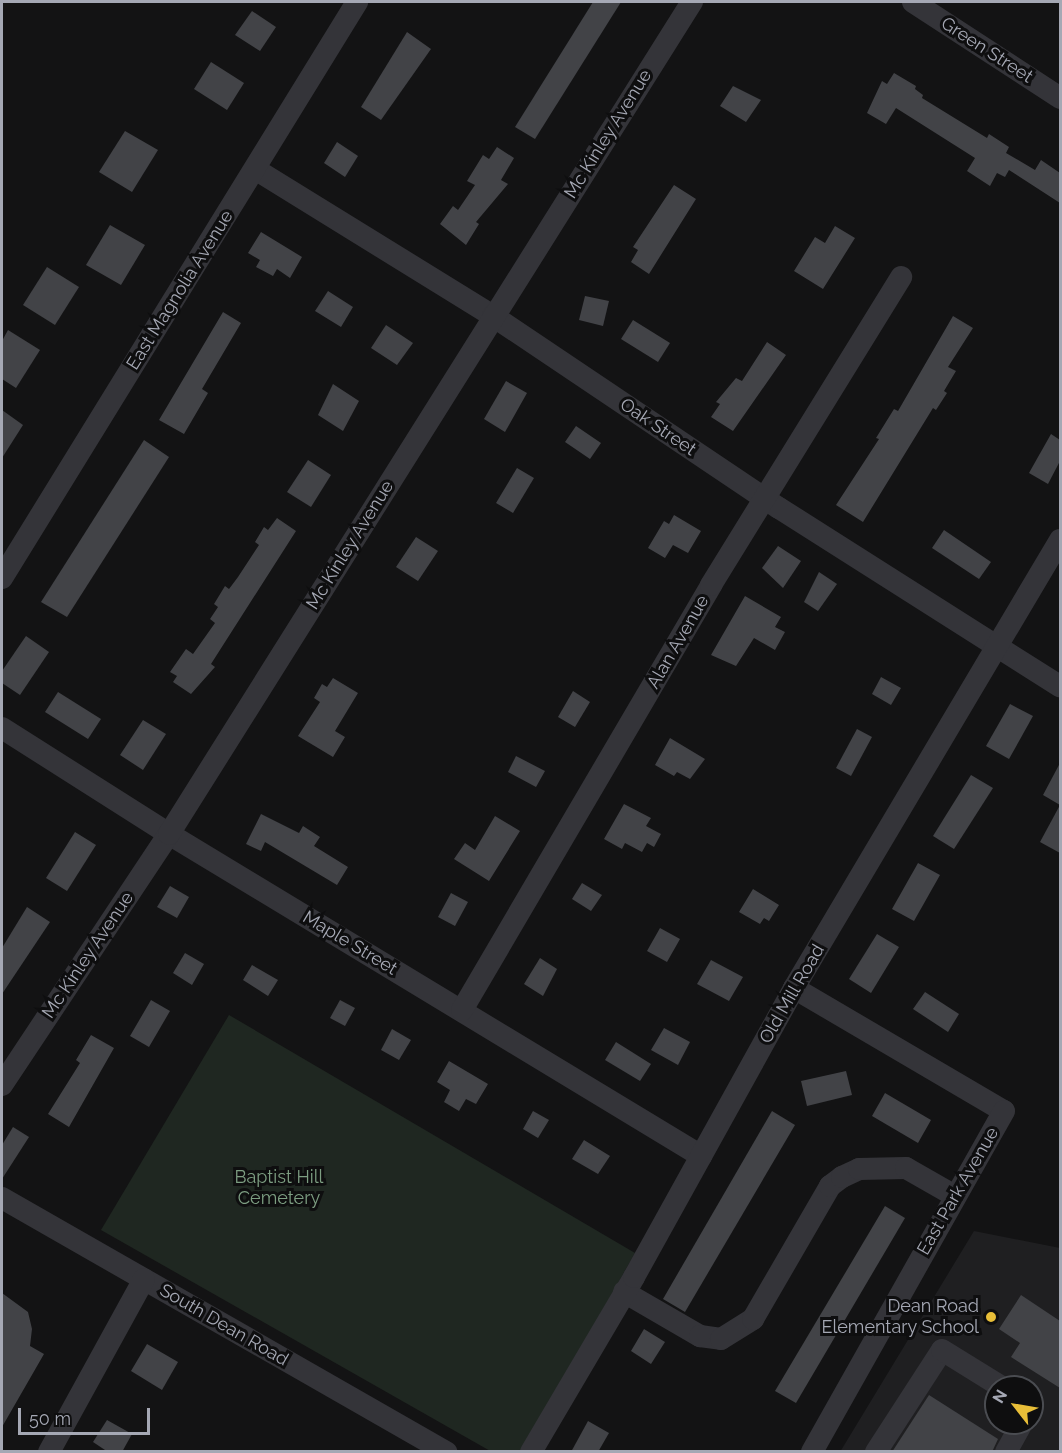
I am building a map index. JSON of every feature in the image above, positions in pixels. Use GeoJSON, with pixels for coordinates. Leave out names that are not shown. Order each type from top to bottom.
{"type":"FeatureCollection","features":[{"type":"Feature","properties":{"kind":"street","name":"East Magnolia Avenue"},"geometry":{"type":"LineString","coordinates":[[2,578],[357,2]]}},
{"type":"Feature","properties":{"kind":"street","name":"Mc Kinley Avenue"},"geometry":{"type":"LineString","coordinates":[[2,1085],[169,834],[692,2]]}},
{"type":"Feature","properties":{"kind":"street","name":"Green Street"},"geometry":{"type":"LineString","coordinates":[[913,2],[1060,98]]}},
{"type":"Feature","properties":{"kind":"street","name":"Oak Street"},"geometry":{"type":"LineString","coordinates":[[255,169],[493,316],[766,499],[1060,686]]}},
{"type":"Feature","properties":{"kind":"street","name":"Alan Avenue"},"geometry":{"type":"LineString","coordinates":[[462,1010],[901,277]]}},
{"type":"Feature","properties":{"kind":"street","name":"Old Mill Road"},"geometry":{"type":"LineString","coordinates":[[531,1452],[624,1292],[794,988],[1060,540]]}},
{"type":"Feature","properties":{"kind":"street","name":"Maple Street"},"geometry":{"type":"LineString","coordinates":[[2,728],[169,834],[701,1156]]}},
{"type":"Feature","properties":{"kind":"street","name":"East Park Avenue"},"geometry":{"type":"LineString","coordinates":[[794,988],[1004,1111],[812,1452]]}},
{"type":"Feature","properties":{"kind":"street"},"geometry":{"type":"LineString","coordinates":[[624,1292],[699,1336],[721,1339],[753,1319],[830,1186],[842,1177],[859,1169],[906,1168],[955,1196]]}},
{"type":"Feature","properties":{"kind":"street","name":"South Dean Road"},"geometry":{"type":"LineString","coordinates":[[2,1198],[446,1452]]}},
{"type":"Feature","properties":{"kind":"street"},"geometry":{"type":"LineString","coordinates":[[49,1452],[144,1280]]}},
{"type":"Feature","properties":{"kind":"street"},"geometry":{"type":"LineString","coordinates":[[876,1452],[942,1350],[984,1376]]}},
{"type":"Feature","properties":{"kind":"street"},"geometry":{"type":"LineString","coordinates":[[1006,1452],[1015,1435]]}},
{"type":"Feature","properties":{"kind":"shaded area","name":"Dean Road Elementary School"},"geometry":{"type":"Polygon","coordinates":[[[974,1231],[1060,1248],[1060,1451],[840,1452],[974,1231]]]}},
{"type":"Feature","properties":{"kind":"green space","name":"Baptist Hill Cemetery"},"geometry":{"type":"Polygon","coordinates":[[[229,1015],[635,1253],[523,1451],[492,1452],[101,1230],[229,1015]]]}},
{"type":"Feature","properties":{"kind":"building"},"geometry":{"type":"Polygon","coordinates":[[[593,2],[621,2],[535,139],[515,127],[593,2]]]}},
{"type":"Feature","properties":{"kind":"building"},"geometry":{"type":"Polygon","coordinates":[[[252,11],[276,27],[260,51],[235,35],[252,11]]]}},
{"type":"Feature","properties":{"kind":"building"},"geometry":{"type":"Polygon","coordinates":[[[407,32],[431,49],[381,120],[361,107],[407,32]]]}},
{"type":"Feature","properties":{"kind":"building"},"geometry":{"type":"Polygon","coordinates":[[[211,62],[244,83],[227,110],[194,89],[211,62]]]}},
{"type":"Feature","properties":{"kind":"building"},"geometry":{"type":"Polygon","coordinates":[[[894,73],[916,86],[915,89],[923,95],[922,98],[987,138],[989,134],[1009,147],[1006,153],[1035,170],[1041,160],[1060,173],[1060,203],[1009,170],[1005,177],[997,173],[990,186],[967,171],[975,158],[896,108],[886,124],[867,113],[882,81],[887,84],[894,73]]]}},
{"type":"Feature","properties":{"kind":"building"},"geometry":{"type":"Polygon","coordinates":[[[733,86],[761,100],[746,122],[720,106],[733,86]]]}},
{"type":"Feature","properties":{"kind":"building"},"geometry":{"type":"Polygon","coordinates":[[[125,131],[158,150],[132,192],[99,172],[125,131]]]}},
{"type":"Feature","properties":{"kind":"building"},"geometry":{"type":"Polygon","coordinates":[[[337,142],[358,156],[345,177],[324,163],[337,142]]]}},
{"type":"Feature","properties":{"kind":"building"},"geometry":{"type":"Polygon","coordinates":[[[497,147],[514,158],[501,180],[508,184],[476,222],[479,224],[466,245],[440,224],[453,206],[458,210],[475,185],[467,181],[483,155],[489,159],[497,147]]]}},
{"type":"Feature","properties":{"kind":"building"},"geometry":{"type":"Polygon","coordinates":[[[674,185],[696,199],[649,274],[631,262],[638,250],[633,247],[674,185]]]}},
{"type":"Feature","properties":{"kind":"building"},"geometry":{"type":"Polygon","coordinates":[[[110,225],[145,245],[121,285],[86,265],[110,225]]]}},
{"type":"Feature","properties":{"kind":"building"},"geometry":{"type":"Polygon","coordinates":[[[835,226],[855,238],[823,289],[794,271],[815,237],[825,243],[835,226]]]}},
{"type":"Feature","properties":{"kind":"building"},"geometry":{"type":"Polygon","coordinates":[[[261,232],[302,257],[290,278],[277,269],[273,276],[256,267],[260,260],[248,253],[261,232]]]}},
{"type":"Feature","properties":{"kind":"building"},"geometry":{"type":"Polygon","coordinates":[[[47,267],[79,287],[55,325],[23,305],[47,267]]]}},
{"type":"Feature","properties":{"kind":"building"},"geometry":{"type":"Polygon","coordinates":[[[328,291],[353,307],[341,327],[315,311],[328,291]]]}},
{"type":"Feature","properties":{"kind":"building"},"geometry":{"type":"Polygon","coordinates":[[[585,296],[609,301],[603,326],[579,320],[585,296]]]}},
{"type":"Feature","properties":{"kind":"building"},"geometry":{"type":"Polygon","coordinates":[[[223,312],[241,323],[202,389],[208,393],[184,434],[159,420],[223,312]]]}},
{"type":"Feature","properties":{"kind":"building"},"geometry":{"type":"Polygon","coordinates":[[[953,316],[973,328],[948,367],[956,371],[944,391],[947,393],[936,410],[933,408],[863,522],[836,505],[879,439],[876,438],[894,409],[898,411],[953,316]]]}},
{"type":"Feature","properties":{"kind":"building"},"geometry":{"type":"Polygon","coordinates":[[[633,320],[670,343],[658,362],[621,339],[633,320]]]}},
{"type":"Feature","properties":{"kind":"building"},"geometry":{"type":"Polygon","coordinates":[[[386,325],[413,343],[397,365],[371,348],[386,325]]]}},
{"type":"Feature","properties":{"kind":"building"},"geometry":{"type":"Polygon","coordinates":[[[8,330],[40,350],[16,388],[2,379],[2,341],[8,330]]]}},
{"type":"Feature","properties":{"kind":"building"},"geometry":{"type":"Polygon","coordinates":[[[767,342],[786,355],[733,431],[711,417],[720,404],[716,402],[736,378],[742,381],[767,342]]]}},
{"type":"Feature","properties":{"kind":"building"},"geometry":{"type":"Polygon","coordinates":[[[506,381],[527,393],[505,432],[484,419],[506,381]]]}},
{"type":"Feature","properties":{"kind":"building"},"geometry":{"type":"Polygon","coordinates":[[[333,384],[359,401],[343,431],[318,415],[333,384]]]}},
{"type":"Feature","properties":{"kind":"building"},"geometry":{"type":"Polygon","coordinates":[[[2,410],[23,425],[2,458],[2,410]]]}},
{"type":"Feature","properties":{"kind":"building"},"geometry":{"type":"Polygon","coordinates":[[[576,426],[601,443],[590,459],[565,442],[576,426]]]}},
{"type":"Feature","properties":{"kind":"building"},"geometry":{"type":"Polygon","coordinates":[[[1051,434],[1060,440],[1060,461],[1048,484],[1029,473],[1051,434]]]}},
{"type":"Feature","properties":{"kind":"building"},"geometry":{"type":"Polygon","coordinates":[[[144,440],[169,457],[67,617],[41,602],[144,440]]]}},
{"type":"Feature","properties":{"kind":"building"},"geometry":{"type":"Polygon","coordinates":[[[308,460],[331,475],[311,507],[287,492],[308,460]]]}},
{"type":"Feature","properties":{"kind":"building"},"geometry":{"type":"Polygon","coordinates":[[[517,468],[534,478],[513,513],[496,503],[517,468]]]}},
{"type":"Feature","properties":{"kind":"building"},"geometry":{"type":"Polygon","coordinates":[[[674,515],[701,531],[688,553],[673,545],[665,558],[648,548],[664,521],[669,524],[674,515]]]}},
{"type":"Feature","properties":{"kind":"building"},"geometry":{"type":"Polygon","coordinates":[[[277,518],[296,531],[211,664],[215,667],[191,694],[173,682],[177,676],[170,672],[186,649],[193,654],[215,623],[210,619],[218,607],[214,604],[225,586],[229,589],[259,545],[255,542],[264,527],[268,530],[277,518]]]}},
{"type":"Feature","properties":{"kind":"building"},"geometry":{"type":"Polygon","coordinates":[[[944,530],[991,562],[979,579],[932,548],[944,530]]]}},
{"type":"Feature","properties":{"kind":"building"},"geometry":{"type":"Polygon","coordinates":[[[416,537],[438,551],[418,581],[396,567],[416,537]]]}},
{"type":"Feature","properties":{"kind":"building"},"geometry":{"type":"Polygon","coordinates":[[[778,546],[801,561],[783,588],[762,568],[778,546]]]}},
{"type":"Feature","properties":{"kind":"building"},"geometry":{"type":"Polygon","coordinates":[[[819,572],[837,584],[818,611],[804,602],[819,572]]]}},
{"type":"Feature","properties":{"kind":"building"},"geometry":{"type":"Polygon","coordinates":[[[745,596],[781,617],[775,627],[785,632],[775,650],[754,638],[736,666],[711,655],[745,596]]]}},
{"type":"Feature","properties":{"kind":"building"},"geometry":{"type":"Polygon","coordinates":[[[26,636],[49,652],[20,695],[2,683],[2,671],[26,636]]]}},
{"type":"Feature","properties":{"kind":"building"},"geometry":{"type":"Polygon","coordinates":[[[881,677],[901,688],[891,705],[872,694],[881,677]]]}},
{"type":"Feature","properties":{"kind":"building"},"geometry":{"type":"Polygon","coordinates":[[[333,678],[358,693],[335,731],[345,737],[333,757],[298,736],[320,702],[314,698],[322,684],[327,687],[333,678]]]}},
{"type":"Feature","properties":{"kind":"building"},"geometry":{"type":"Polygon","coordinates":[[[573,691],[590,702],[575,727],[558,717],[573,691]]]}},
{"type":"Feature","properties":{"kind":"building"},"geometry":{"type":"Polygon","coordinates":[[[58,692],[101,719],[88,739],[45,712],[58,692]]]}},
{"type":"Feature","properties":{"kind":"building"},"geometry":{"type":"Polygon","coordinates":[[[1010,704],[1033,716],[1009,759],[986,746],[1010,704]]]}},
{"type":"Feature","properties":{"kind":"building"},"geometry":{"type":"Polygon","coordinates":[[[143,720],[166,734],[143,770],[120,755],[143,720]]]}},
{"type":"Feature","properties":{"kind":"building"},"geometry":{"type":"Polygon","coordinates":[[[857,729],[872,737],[851,776],[836,768],[857,729]]]}},
{"type":"Feature","properties":{"kind":"building"},"geometry":{"type":"Polygon","coordinates":[[[670,738],[705,759],[690,779],[677,772],[674,776],[655,765],[670,738]]]}},
{"type":"Feature","properties":{"kind":"building"},"geometry":{"type":"Polygon","coordinates":[[[516,756],[545,771],[536,787],[508,772],[516,756]]]}},
{"type":"Feature","properties":{"kind":"building"},"geometry":{"type":"Polygon","coordinates":[[[1060,763],[1060,805],[1043,795],[1060,763]]]}},
{"type":"Feature","properties":{"kind":"building"},"geometry":{"type":"Polygon","coordinates":[[[971,775],[993,788],[954,849],[933,836],[971,775]]]}},
{"type":"Feature","properties":{"kind":"building"},"geometry":{"type":"Polygon","coordinates":[[[624,804],[651,818],[646,826],[661,834],[654,847],[647,843],[642,852],[625,843],[622,849],[604,839],[624,804]]]}},
{"type":"Feature","properties":{"kind":"building"},"geometry":{"type":"Polygon","coordinates":[[[1060,805],[1060,853],[1040,842],[1060,805]]]}},
{"type":"Feature","properties":{"kind":"building"},"geometry":{"type":"Polygon","coordinates":[[[261,814],[299,833],[303,826],[320,837],[314,846],[348,867],[337,885],[265,842],[261,851],[246,844],[261,814]]]}},
{"type":"Feature","properties":{"kind":"building"},"geometry":{"type":"Polygon","coordinates":[[[495,816],[520,831],[489,881],[454,859],[465,843],[475,850],[495,816]]]}},
{"type":"Feature","properties":{"kind":"building"},"geometry":{"type":"Polygon","coordinates":[[[75,832],[96,845],[67,891],[46,878],[75,832]]]}},
{"type":"Feature","properties":{"kind":"building"},"geometry":{"type":"Polygon","coordinates":[[[918,863],[940,875],[914,921],[892,909],[918,863]]]}},
{"type":"Feature","properties":{"kind":"building"},"geometry":{"type":"Polygon","coordinates":[[[582,883],[602,895],[591,911],[572,899],[582,883]]]}},
{"type":"Feature","properties":{"kind":"building"},"geometry":{"type":"Polygon","coordinates":[[[170,886],[189,897],[177,918],[157,907],[170,886]]]}},
{"type":"Feature","properties":{"kind":"building"},"geometry":{"type":"Polygon","coordinates":[[[753,889],[779,905],[769,921],[764,918],[760,924],[739,912],[753,889]]]}},
{"type":"Feature","properties":{"kind":"building"},"geometry":{"type":"Polygon","coordinates":[[[451,893],[468,902],[455,926],[438,917],[451,893]]]}},
{"type":"Feature","properties":{"kind":"building"},"geometry":{"type":"Polygon","coordinates":[[[27,907],[50,922],[2,994],[2,948],[27,907]]]}},
{"type":"Feature","properties":{"kind":"building"},"geometry":{"type":"Polygon","coordinates":[[[660,928],[680,939],[667,962],[647,951],[660,928]]]}},
{"type":"Feature","properties":{"kind":"building"},"geometry":{"type":"Polygon","coordinates":[[[877,934],[899,947],[871,993],[849,979],[877,934]]]}},
{"type":"Feature","properties":{"kind":"building"},"geometry":{"type":"Polygon","coordinates":[[[185,953],[204,964],[192,985],[173,973],[185,953]]]}},
{"type":"Feature","properties":{"kind":"building"},"geometry":{"type":"Polygon","coordinates":[[[540,958],[557,969],[543,996],[524,984],[540,958]]]}},
{"type":"Feature","properties":{"kind":"building"},"geometry":{"type":"Polygon","coordinates":[[[711,960],[743,977],[729,1001],[697,984],[711,960]]]}},
{"type":"Feature","properties":{"kind":"building"},"geometry":{"type":"Polygon","coordinates":[[[252,965],[278,980],[268,996],[243,980],[252,965]]]}},
{"type":"Feature","properties":{"kind":"building"},"geometry":{"type":"Polygon","coordinates":[[[925,992],[959,1014],[948,1032],[913,1009],[925,992]]]}},
{"type":"Feature","properties":{"kind":"building"},"geometry":{"type":"Polygon","coordinates":[[[151,1000],[170,1011],[149,1047],[130,1036],[151,1000]]]}},
{"type":"Feature","properties":{"kind":"building"},"geometry":{"type":"Polygon","coordinates":[[[340,1000],[355,1008],[345,1026],[330,1018],[340,1000]]]}},
{"type":"Feature","properties":{"kind":"building"},"geometry":{"type":"Polygon","coordinates":[[[664,1028],[690,1042],[678,1065],[651,1050],[664,1028]]]}},
{"type":"Feature","properties":{"kind":"building"},"geometry":{"type":"Polygon","coordinates":[[[392,1029],[411,1040],[399,1060],[381,1050],[392,1029]]]}},
{"type":"Feature","properties":{"kind":"building"},"geometry":{"type":"Polygon","coordinates":[[[91,1035],[114,1048],[69,1127],[48,1114],[80,1063],[76,1060],[91,1035]]]}},
{"type":"Feature","properties":{"kind":"building"},"geometry":{"type":"Polygon","coordinates":[[[616,1042],[651,1064],[640,1081],[605,1060],[616,1042]]]}},
{"type":"Feature","properties":{"kind":"building"},"geometry":{"type":"Polygon","coordinates":[[[449,1061],[488,1084],[476,1104],[466,1099],[459,1111],[444,1102],[450,1090],[437,1082],[449,1061]]]}},
{"type":"Feature","properties":{"kind":"building"},"geometry":{"type":"Polygon","coordinates":[[[846,1071],[852,1095],[807,1106],[801,1081],[846,1071]]]}},
{"type":"Feature","properties":{"kind":"building"},"geometry":{"type":"Polygon","coordinates":[[[885,1093],[931,1120],[918,1143],[872,1116],[885,1093]]]}},
{"type":"Feature","properties":{"kind":"building"},"geometry":{"type":"Polygon","coordinates":[[[533,1111],[549,1120],[538,1138],[523,1129],[533,1111]]]}},
{"type":"Feature","properties":{"kind":"building"},"geometry":{"type":"Polygon","coordinates":[[[772,1111],[795,1125],[685,1312],[663,1299],[772,1111]]]}},
{"type":"Feature","properties":{"kind":"building"},"geometry":{"type":"Polygon","coordinates":[[[13,1127],[29,1137],[2,1179],[2,1145],[13,1127]]]}},
{"type":"Feature","properties":{"kind":"building"},"geometry":{"type":"Polygon","coordinates":[[[584,1140],[610,1156],[598,1174],[572,1159],[584,1140]]]}},
{"type":"Feature","properties":{"kind":"building"},"geometry":{"type":"Polygon","coordinates":[[[885,1206],[905,1218],[796,1403],[775,1391],[885,1206]]]}},
{"type":"Feature","properties":{"kind":"building"},"geometry":{"type":"Polygon","coordinates":[[[2,1293],[28,1312],[32,1329],[30,1346],[44,1354],[2,1427],[2,1293]]]}},
{"type":"Feature","properties":{"kind":"building"},"geometry":{"type":"Polygon","coordinates":[[[1021,1295],[1060,1321],[1060,1388],[1044,1378],[1044,1375],[1039,1375],[1011,1357],[1020,1343],[999,1329],[1021,1295]]]}},
{"type":"Feature","properties":{"kind":"building"},"geometry":{"type":"Polygon","coordinates":[[[644,1329],[665,1342],[651,1364],[631,1351],[644,1329]]]}},
{"type":"Feature","properties":{"kind":"building"},"geometry":{"type":"Polygon","coordinates":[[[147,1344],[178,1362],[162,1390],[131,1371],[147,1344]]]}},
{"type":"Feature","properties":{"kind":"building"},"geometry":{"type":"Polygon","coordinates":[[[929,1395],[984,1430],[984,1435],[992,1435],[998,1439],[992,1452],[892,1452],[929,1395]]]}},
{"type":"Feature","properties":{"kind":"building"},"geometry":{"type":"Polygon","coordinates":[[[107,1420],[132,1434],[122,1452],[108,1452],[93,1442],[107,1420]]]}},
{"type":"Feature","properties":{"kind":"building"},"geometry":{"type":"Polygon","coordinates":[[[588,1421],[609,1433],[598,1452],[571,1452],[588,1421]]]}},
{"type":"Feature","properties":{"kind":"place","name":"Dean Road Elementary School"},"geometry":{"type":"Point","coordinates":[991,1317]}}]}
